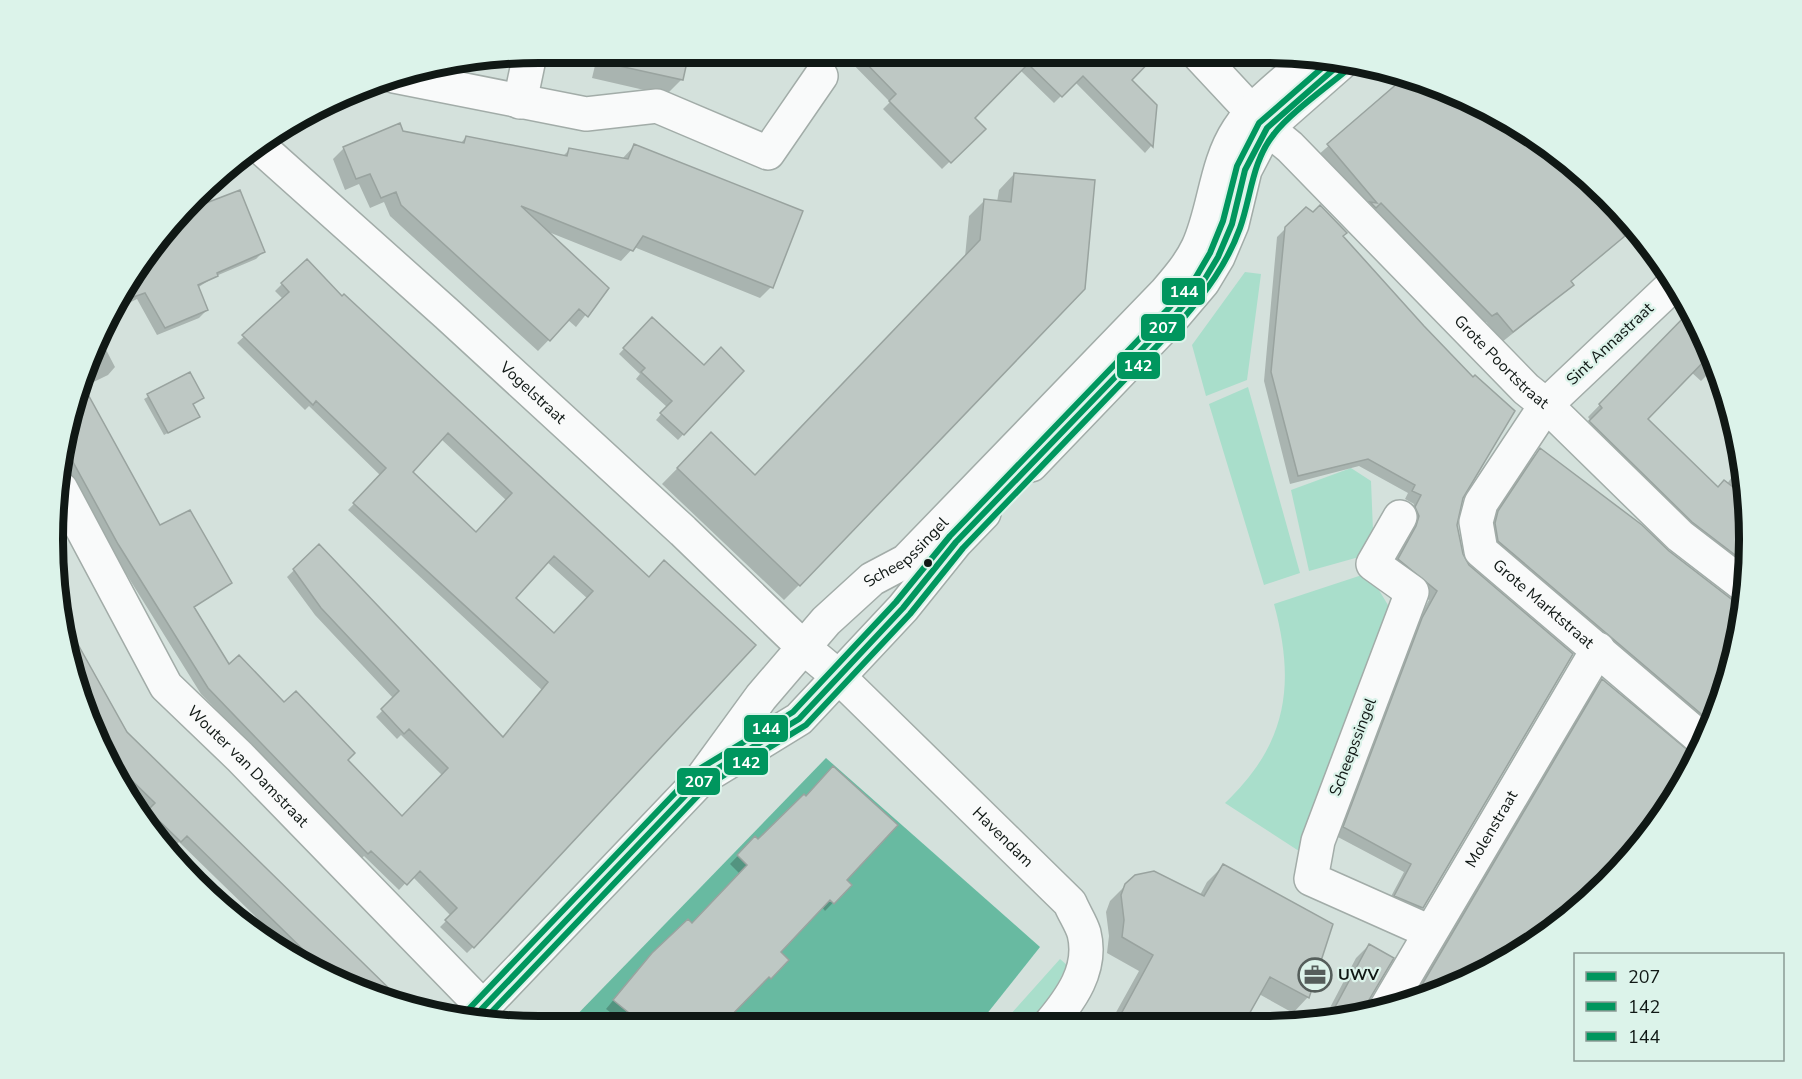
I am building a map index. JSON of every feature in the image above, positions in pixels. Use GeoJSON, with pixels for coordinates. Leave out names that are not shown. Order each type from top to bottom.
{"type":"FeatureCollection","features":[{"type":"Feature","properties":{"kind":"street"},"geometry":{"type":"LineString","coordinates":[[520,102],[528,63]]}},
{"type":"Feature","properties":{"kind":"street","name":"Grote Poortstraat"},"geometry":{"type":"LineString","coordinates":[[1208,64],[1260,121],[1290,147],[1526,390],[1546,405],[1680,536],[1737,580]]}},
{"type":"Feature","properties":{"kind":"street"},"geometry":{"type":"LineString","coordinates":[[1260,121],[1306,65]]}},
{"type":"Feature","properties":{"kind":"street"},"geometry":{"type":"LineString","coordinates":[[1260,121],[1333,68]]}},
{"type":"Feature","properties":{"kind":"street"},"geometry":{"type":"LineString","coordinates":[[413,80],[586,114],[657,106],[768,153],[821,76]]}},
{"type":"Feature","properties":{"kind":"street","name":"Scheepssingel"},"geometry":{"type":"LineString","coordinates":[[702,778],[761,697],[826,621],[872,579],[906,561],[1186,269],[1198,246],[1226,157],[1238,130],[1260,121]]}},
{"type":"Feature","properties":{"kind":"street","name":"Scheepssingel"},"geometry":{"type":"LineString","coordinates":[[702,778],[799,719],[903,608],[956,543],[1175,315],[1203,282],[1232,224],[1260,121]]}},
{"type":"Feature","properties":{"kind":"street","name":"Vogelstraat"},"geometry":{"type":"LineString","coordinates":[[264,151],[673,521],[803,647],[839,677]]}},
{"type":"Feature","properties":{"kind":"street","name":"Sint Annastraat"},"geometry":{"type":"LineString","coordinates":[[1546,405],[1668,290]]}},
{"type":"Feature","properties":{"kind":"street","name":"Grote Marktstraat"},"geometry":{"type":"LineString","coordinates":[[1546,405],[1480,503],[1476,522],[1481,551],[1598,648],[1697,735]]}},
{"type":"Feature","properties":{"kind":"street","name":"Wouter van Damstraat"},"geometry":{"type":"LineString","coordinates":[[65,497],[166,687],[240,757],[477,1012]]}},
{"type":"Feature","properties":{"kind":"street","name":"Scheepssingel"},"geometry":{"type":"LineString","coordinates":[[1400,517],[1373,564],[1412,592],[1318,841],[1311,879],[1430,932]]}},
{"type":"Feature","properties":{"kind":"street","name":"Molenstraat"},"geometry":{"type":"LineString","coordinates":[[1392,998],[1598,648]]}},
{"type":"Feature","properties":{"kind":"street","name":"Havendam"},"geometry":{"type":"LineString","coordinates":[[839,677],[1070,903],[1084,933],[1081,980],[1070,1001],[1057,1016]]}},
{"type":"Feature","properties":{"kind":"street"},"geometry":{"type":"LineString","coordinates":[[479,1012],[702,778]]}},
{"type":"Feature","properties":{"kind":"shaded area"},"geometry":{"type":"Polygon","coordinates":[[[1245,272],[1261,274],[1247,380],[1206,396],[1192,345],[1245,272]]]}},
{"type":"Feature","properties":{"kind":"shaded area"},"geometry":{"type":"Polygon","coordinates":[[[1248,387],[1300,573],[1264,585],[1209,404],[1248,387]]]}},
{"type":"Feature","properties":{"kind":"shaded area"},"geometry":{"type":"Polygon","coordinates":[[[1351,468],[1371,481],[1373,531],[1359,557],[1309,571],[1291,490],[1351,468]]]}},
{"type":"Feature","properties":{"kind":"shaded area"},"geometry":{"type":"Polygon","coordinates":[[[1362,575],[1374,582],[1391,610],[1302,853],[1225,803],[1246,781],[1262,758],[1274,735],[1281,712],[1285,687],[1284,661],[1281,633],[1274,604],[1362,575]]]}},
{"type":"Feature","properties":{"kind":"shaded area"},"geometry":{"type":"Polygon","coordinates":[[[826,758],[1040,947],[985,1016],[576,1016],[826,758]]]}},
{"type":"Feature","properties":{"kind":"shaded area"},"geometry":{"type":"Polygon","coordinates":[[[1060,959],[1067,965],[1051,997],[1036,1016],[1009,1016],[1060,959]]]}},
{"type":"Feature","properties":{"kind":"building"},"geometry":{"type":"Polygon","coordinates":[[[610,63],[687,63],[683,80],[610,63]]]}},
{"type":"Feature","properties":{"kind":"building"},"geometry":{"type":"Polygon","coordinates":[[[866,63],[1148,63],[1132,80],[1157,105],[1153,147],[1083,76],[1062,97],[1028,64],[975,118],[986,129],[951,163],[889,101],[896,94],[866,63]]]}},
{"type":"Feature","properties":{"kind":"building"},"geometry":{"type":"Polygon","coordinates":[[[1398,83],[1416,88],[1473,112],[1501,127],[1553,161],[1596,200],[1625,236],[1571,281],[1574,285],[1513,332],[1497,313],[1492,316],[1381,203],[1376,208],[1370,202],[1377,203],[1327,144],[1398,83]]]}},
{"type":"Feature","properties":{"kind":"building"},"geometry":{"type":"Polygon","coordinates":[[[400,123],[403,131],[464,143],[466,136],[567,156],[569,148],[628,159],[634,144],[803,211],[773,288],[643,236],[633,251],[521,206],[609,288],[588,317],[579,309],[550,341],[401,205],[396,192],[381,198],[370,174],[356,179],[343,147],[400,123]]]}},
{"type":"Feature","properties":{"kind":"building"},"geometry":{"type":"Polygon","coordinates":[[[1014,173],[1095,180],[1085,289],[800,586],[677,468],[711,432],[755,475],[980,240],[984,199],[1011,202],[1014,173]]]}},
{"type":"Feature","properties":{"kind":"building"},"geometry":{"type":"Polygon","coordinates":[[[240,190],[265,252],[217,273],[218,276],[198,285],[208,310],[165,328],[145,293],[128,299],[161,249],[181,225],[205,201],[206,203],[240,190]]]}},
{"type":"Feature","properties":{"kind":"building"},"geometry":{"type":"Polygon","coordinates":[[[1320,205],[1347,233],[1343,236],[1424,326],[1473,377],[1475,375],[1515,411],[1463,498],[1457,525],[1463,554],[1469,565],[1573,654],[1423,908],[1394,896],[1411,864],[1343,827],[1422,618],[1437,591],[1398,559],[1416,526],[1419,516],[1415,507],[1421,495],[1412,491],[1415,485],[1368,459],[1298,476],[1271,372],[1285,227],[1306,207],[1313,212],[1320,205]]]}},
{"type":"Feature","properties":{"kind":"building"},"geometry":{"type":"Polygon","coordinates":[[[307,259],[342,296],[344,294],[649,577],[664,560],[756,645],[474,948],[445,920],[457,908],[420,871],[407,885],[371,851],[368,854],[208,688],[118,544],[70,457],[86,392],[160,525],[190,510],[232,583],[194,607],[229,664],[239,655],[284,702],[296,691],[355,753],[348,760],[402,816],[448,768],[409,729],[404,734],[381,709],[399,691],[321,608],[293,569],[319,544],[503,737],[548,682],[353,503],[386,468],[316,401],[313,405],[242,335],[289,292],[281,283],[307,259]],[[448,433],[413,472],[476,532],[512,493],[448,433]],[[554,556],[516,598],[554,633],[593,591],[554,556]]]}},
{"type":"Feature","properties":{"kind":"building"},"geometry":{"type":"Polygon","coordinates":[[[652,317],[704,365],[721,347],[744,371],[684,435],[660,413],[672,401],[641,372],[645,368],[623,348],[652,317]]]}},
{"type":"Feature","properties":{"kind":"building"},"geometry":{"type":"Polygon","coordinates":[[[1684,317],[1704,361],[1648,419],[1718,487],[1724,480],[1733,487],[1736,485],[1738,557],[1692,522],[1589,421],[1602,408],[1599,404],[1684,317]]]}},
{"type":"Feature","properties":{"kind":"building"},"geometry":{"type":"Polygon","coordinates":[[[190,372],[204,398],[193,404],[200,417],[168,433],[147,394],[190,372]]]}},
{"type":"Feature","properties":{"kind":"building"},"geometry":{"type":"Polygon","coordinates":[[[1540,448],[1642,525],[1669,551],[1735,601],[1723,663],[1705,717],[1498,541],[1495,523],[1498,511],[1540,448]]]}},
{"type":"Feature","properties":{"kind":"building"},"geometry":{"type":"Polygon","coordinates":[[[73,635],[127,732],[394,993],[357,980],[311,957],[187,836],[181,842],[148,810],[155,803],[124,773],[112,750],[88,693],[73,635]]]}},
{"type":"Feature","properties":{"kind":"building"},"geometry":{"type":"Polygon","coordinates":[[[1602,679],[1689,751],[1675,778],[1641,830],[1621,854],[1577,898],[1553,918],[1540,927],[1538,925],[1535,931],[1501,952],[1445,980],[1419,990],[1602,679]]]}},
{"type":"Feature","properties":{"kind":"building"},"geometry":{"type":"Polygon","coordinates":[[[833,766],[898,825],[847,880],[852,885],[834,904],[830,900],[781,952],[789,960],[731,1016],[633,1016],[613,1000],[652,953],[688,919],[692,923],[747,865],[737,855],[755,836],[758,839],[804,794],[806,796],[833,766]]]}},
{"type":"Feature","properties":{"kind":"building"},"geometry":{"type":"Polygon","coordinates":[[[1223,864],[1333,924],[1309,998],[1270,977],[1248,1016],[1120,1016],[1153,955],[1122,937],[1124,920],[1121,895],[1125,884],[1135,875],[1154,871],[1204,896],[1223,864]]]}},
{"type":"Feature","properties":{"kind":"building"},"geometry":{"type":"Polygon","coordinates":[[[1369,944],[1394,958],[1368,1004],[1333,1011],[1369,944]]]}},
{"type":"Feature","properties":{"kind":"transit line","name":"144"},"geometry":{"type":"LineString","coordinates":[[468,1010],[696,771],[793,712],[896,602],[950,536],[1168,309],[1196,277],[1210,253],[1223,221],[1237,166],[1259,123],[1323,67]]}},
{"type":"Feature","properties":{"kind":"transit line","name":"207"},"geometry":{"type":"LineString","coordinates":[[479,1012],[702,778],[799,719],[903,608],[956,542],[1175,315],[1203,282],[1218,257],[1232,224],[1245,170],[1267,128],[1335,69]]}},
{"type":"Feature","properties":{"kind":"transit line","name":"142"},"geometry":{"type":"LineString","coordinates":[[490,1013],[708,785],[806,725],[910,614],[963,548],[1181,321],[1207,288],[1229,254],[1244,216],[1256,167],[1274,134],[1289,118],[1346,71]]}},
{"type":"Feature","properties":{"kind":"place","name":"UWV"},"geometry":{"type":"Point","coordinates":[1315,975]}}]}
